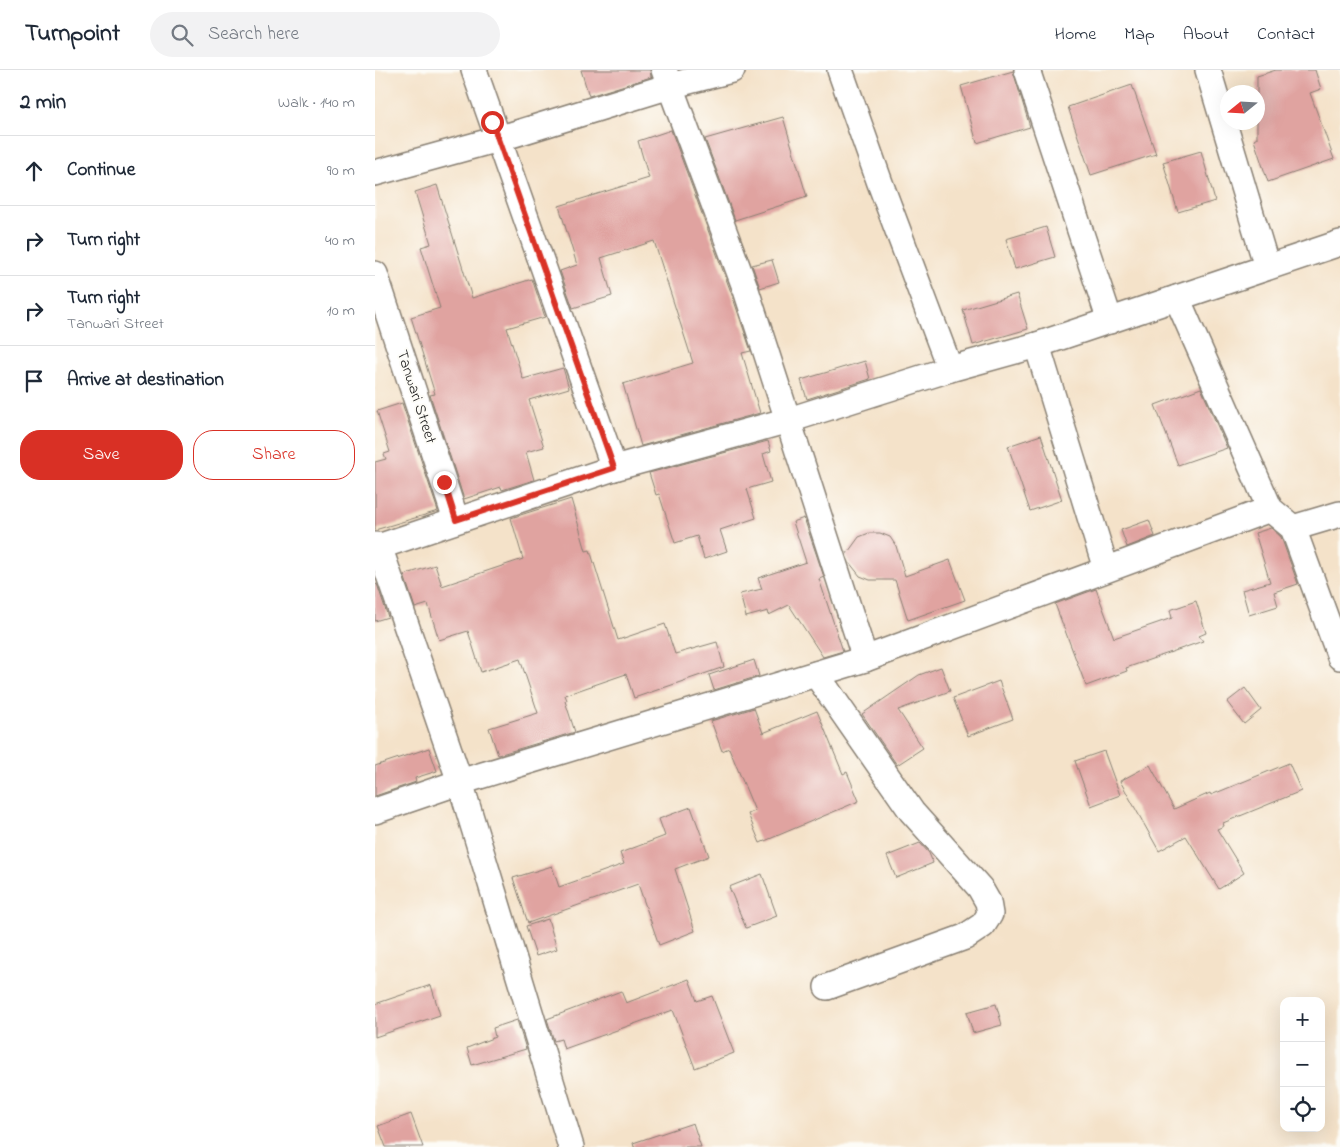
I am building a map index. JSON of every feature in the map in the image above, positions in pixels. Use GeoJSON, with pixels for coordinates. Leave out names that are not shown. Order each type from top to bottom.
{"type":"FeatureCollection","features":[{"type":"Feature","properties":{"kind":"street"},"geometry":{"type":"LineString","coordinates":[[474,70],[614,468]]}},
{"type":"Feature","properties":{"kind":"street"},"geometry":{"type":"LineString","coordinates":[[375,173],[498,139],[667,78],[732,70]]}},
{"type":"Feature","properties":{"kind":"street"},"geometry":{"type":"LineString","coordinates":[[841,70],[880,184],[950,369]]}},
{"type":"Feature","properties":{"kind":"street"},"geometry":{"type":"LineString","coordinates":[[1027,70],[1110,321]]}},
{"type":"Feature","properties":{"kind":"street"},"geometry":{"type":"LineString","coordinates":[[1209,70],[1267,267]]}},
{"type":"Feature","properties":{"kind":"street"},"geometry":{"type":"LineString","coordinates":[[667,78],[746,290],[865,659]]}},
{"type":"Feature","properties":{"kind":"street"},"geometry":{"type":"LineString","coordinates":[[571,1147],[460,782],[376,546],[614,468],[789,420],[950,369],[1037,345],[1340,243]]}},
{"type":"Feature","properties":{"kind":"street","name":"Tanwari Street"},"geometry":{"type":"LineString","coordinates":[[375,274],[456,520]]}},
{"type":"Feature","properties":{"kind":"street"},"geometry":{"type":"LineString","coordinates":[[1177,298],[1270,509],[1293,528],[1340,657]]}},
{"type":"Feature","properties":{"kind":"street"},"geometry":{"type":"LineString","coordinates":[[1037,345],[1106,569]]}},
{"type":"Feature","properties":{"kind":"street"},"geometry":{"type":"LineString","coordinates":[[375,811],[460,782],[865,659],[1270,509]]}},
{"type":"Feature","properties":{"kind":"street"},"geometry":{"type":"LineString","coordinates":[[1293,528],[1340,514]]}},
{"type":"Feature","properties":{"kind":"street"},"geometry":{"type":"LineString","coordinates":[[817,674],[912,812],[980,888],[988,902],[990,914],[983,925],[965,937],[827,987]]}},
{"type":"Feature","properties":{"kind":"building"},"geometry":{"type":"Polygon","coordinates":[[[581,70],[650,70],[651,77],[589,96],[581,70]]]}},
{"type":"Feature","properties":{"kind":"building"},"geometry":{"type":"Polygon","coordinates":[[[1276,70],[1315,70],[1321,89],[1310,93],[1334,159],[1268,182],[1254,140],[1257,138],[1257,130],[1265,130],[1265,85],[1257,85],[1257,76],[1276,70]]]}},
{"type":"Feature","properties":{"kind":"building"},"geometry":{"type":"Polygon","coordinates":[[[1013,71],[1030,127],[977,143],[961,86],[1013,71]]]}},
{"type":"Feature","properties":{"kind":"building"},"geometry":{"type":"Polygon","coordinates":[[[1132,85],[1156,154],[1091,175],[1068,107],[1132,85]]]}},
{"type":"Feature","properties":{"kind":"building"},"geometry":{"type":"Polygon","coordinates":[[[783,117],[807,197],[735,220],[705,139],[783,117]]]}},
{"type":"Feature","properties":{"kind":"building"},"geometry":{"type":"Polygon","coordinates":[[[671,130],[751,351],[742,353],[760,413],[641,446],[623,384],[693,363],[654,241],[601,258],[612,296],[573,308],[560,271],[577,265],[559,206],[649,178],[638,141],[671,130]]]}},
{"type":"Feature","properties":{"kind":"building"},"geometry":{"type":"Polygon","coordinates":[[[1201,151],[1215,201],[1178,212],[1163,162],[1201,151]]]}},
{"type":"Feature","properties":{"kind":"building"},"geometry":{"type":"Polygon","coordinates":[[[437,185],[472,298],[532,279],[545,317],[507,328],[523,379],[563,368],[569,388],[529,400],[544,447],[526,452],[534,480],[502,490],[501,487],[464,499],[430,395],[435,394],[411,317],[440,308],[421,247],[431,244],[415,192],[437,185]]]}},
{"type":"Feature","properties":{"kind":"building"},"geometry":{"type":"Polygon","coordinates":[[[1046,227],[1055,257],[1015,269],[1006,239],[1046,227]]]}},
{"type":"Feature","properties":{"kind":"building"},"geometry":{"type":"Polygon","coordinates":[[[772,260],[779,282],[760,288],[752,265],[772,260]]]}},
{"type":"Feature","properties":{"kind":"building"},"geometry":{"type":"Polygon","coordinates":[[[1017,294],[1028,329],[973,345],[963,310],[1017,294]]]}},
{"type":"Feature","properties":{"kind":"building"},"geometry":{"type":"Polygon","coordinates":[[[865,361],[870,379],[807,399],[801,380],[865,361]]]}},
{"type":"Feature","properties":{"kind":"building"},"geometry":{"type":"Polygon","coordinates":[[[1201,388],[1227,448],[1178,465],[1155,405],[1201,388]]]}},
{"type":"Feature","properties":{"kind":"building"},"geometry":{"type":"Polygon","coordinates":[[[402,403],[438,511],[375,530],[375,462],[386,459],[384,454],[390,452],[377,411],[402,403]]]}},
{"type":"Feature","properties":{"kind":"building"},"geometry":{"type":"Polygon","coordinates":[[[1041,435],[1062,500],[1030,511],[1008,446],[1041,435]]]}},
{"type":"Feature","properties":{"kind":"building"},"geometry":{"type":"Polygon","coordinates":[[[768,441],[771,451],[763,454],[771,482],[747,489],[756,518],[720,530],[727,551],[704,559],[697,536],[675,543],[659,494],[656,495],[649,473],[768,441]]]}},
{"type":"Feature","properties":{"kind":"building"},"geometry":{"type":"Polygon","coordinates":[[[571,499],[586,551],[590,550],[618,640],[665,624],[675,654],[717,642],[724,667],[634,698],[626,674],[565,695],[567,700],[565,701],[575,732],[498,755],[489,728],[538,713],[520,659],[481,672],[468,631],[439,640],[428,604],[415,608],[404,575],[435,565],[442,586],[523,559],[511,518],[571,499]]]}},
{"type":"Feature","properties":{"kind":"building"},"geometry":{"type":"Polygon","coordinates":[[[804,518],[824,577],[819,579],[843,651],[823,657],[789,605],[769,615],[768,611],[746,617],[740,594],[762,589],[758,578],[806,562],[793,522],[804,518]]]}},
{"type":"Feature","properties":{"kind":"building"},"geometry":{"type":"Polygon","coordinates":[[[1149,520],[1155,536],[1127,547],[1121,530],[1149,520]]]}},
{"type":"Feature","properties":{"kind":"building"},"geometry":{"type":"Polygon","coordinates":[[[1271,528],[1281,537],[1298,584],[1274,592],[1278,606],[1249,615],[1242,590],[1270,582],[1255,533],[1271,528]]]}},
{"type":"Feature","properties":{"kind":"building"},"geometry":{"type":"Polygon","coordinates":[[[869,533],[880,533],[890,537],[896,546],[905,576],[950,560],[965,600],[908,620],[895,580],[870,580],[860,576],[849,562],[846,555],[859,537],[869,533]]]}},
{"type":"Feature","properties":{"kind":"building"},"geometry":{"type":"Polygon","coordinates":[[[377,584],[388,617],[375,621],[375,585],[377,584]]]}},
{"type":"Feature","properties":{"kind":"building"},"geometry":{"type":"Polygon","coordinates":[[[1096,589],[1114,638],[1172,618],[1170,610],[1196,601],[1206,633],[1199,636],[1203,641],[1126,668],[1127,671],[1086,686],[1055,604],[1096,589]]]}},
{"type":"Feature","properties":{"kind":"building"},"geometry":{"type":"Polygon","coordinates":[[[754,660],[759,676],[714,690],[709,675],[754,660]]]}},
{"type":"Feature","properties":{"kind":"building"},"geometry":{"type":"Polygon","coordinates":[[[941,667],[950,691],[898,710],[923,748],[897,765],[862,714],[919,675],[941,667]]]}},
{"type":"Feature","properties":{"kind":"building"},"geometry":{"type":"Polygon","coordinates":[[[999,681],[1013,719],[968,736],[953,698],[999,681]]]}},
{"type":"Feature","properties":{"kind":"building"},"geometry":{"type":"Polygon","coordinates":[[[1245,688],[1261,710],[1244,724],[1227,702],[1245,688]]]}},
{"type":"Feature","properties":{"kind":"building"},"geometry":{"type":"Polygon","coordinates":[[[754,708],[763,733],[817,711],[843,774],[847,772],[859,801],[760,843],[748,814],[755,811],[729,748],[722,751],[711,721],[754,708]]]}},
{"type":"Feature","properties":{"kind":"building"},"geometry":{"type":"Polygon","coordinates":[[[429,748],[437,771],[415,778],[416,782],[375,796],[375,766],[429,748]]]}},
{"type":"Feature","properties":{"kind":"building"},"geometry":{"type":"Polygon","coordinates":[[[1104,751],[1120,795],[1091,806],[1075,761],[1104,751]]]}},
{"type":"Feature","properties":{"kind":"building"},"geometry":{"type":"Polygon","coordinates":[[[1289,763],[1301,791],[1223,823],[1224,826],[1217,829],[1244,873],[1219,889],[1186,836],[1159,851],[1120,781],[1150,765],[1174,809],[1289,763]]]}},
{"type":"Feature","properties":{"kind":"building"},"geometry":{"type":"Polygon","coordinates":[[[691,807],[709,856],[675,869],[695,931],[659,945],[638,884],[528,923],[513,878],[552,866],[559,887],[624,864],[620,853],[665,836],[659,819],[691,807]]]}},
{"type":"Feature","properties":{"kind":"building"},"geometry":{"type":"Polygon","coordinates":[[[920,843],[929,853],[933,863],[896,878],[887,856],[920,843]]]}},
{"type":"Feature","properties":{"kind":"building"},"geometry":{"type":"Polygon","coordinates":[[[762,874],[777,916],[746,928],[729,887],[762,874]]]}},
{"type":"Feature","properties":{"kind":"building"},"geometry":{"type":"Polygon","coordinates":[[[548,919],[557,949],[536,956],[526,926],[548,919]]]}},
{"type":"Feature","properties":{"kind":"building"},"geometry":{"type":"Polygon","coordinates":[[[689,979],[697,1001],[712,996],[734,1053],[695,1068],[673,1010],[564,1049],[561,1039],[554,1041],[547,1019],[621,991],[626,1003],[689,979]]]}},
{"type":"Feature","properties":{"kind":"building"},"geometry":{"type":"Polygon","coordinates":[[[431,985],[440,1015],[375,1037],[375,1004],[431,985]]]}},
{"type":"Feature","properties":{"kind":"building"},"geometry":{"type":"Polygon","coordinates":[[[996,1004],[1002,1025],[973,1033],[967,1012],[996,1004]]]}},
{"type":"Feature","properties":{"kind":"building"},"geometry":{"type":"Polygon","coordinates":[[[517,1020],[526,1049],[472,1065],[467,1048],[495,1037],[493,1028],[517,1020]]]}},
{"type":"Feature","properties":{"kind":"building"},"geometry":{"type":"Polygon","coordinates":[[[411,1114],[423,1147],[386,1147],[378,1126],[411,1114]]]}},
{"type":"Feature","properties":{"kind":"building"},"geometry":{"type":"Polygon","coordinates":[[[693,1123],[701,1147],[634,1147],[633,1143],[693,1123]]]}},
{"type":"Feature","properties":{"kind":"route"},"geometry":{"type":"LineString","coordinates":[[444,482],[456,520],[614,468],[492,122]]}}]}
